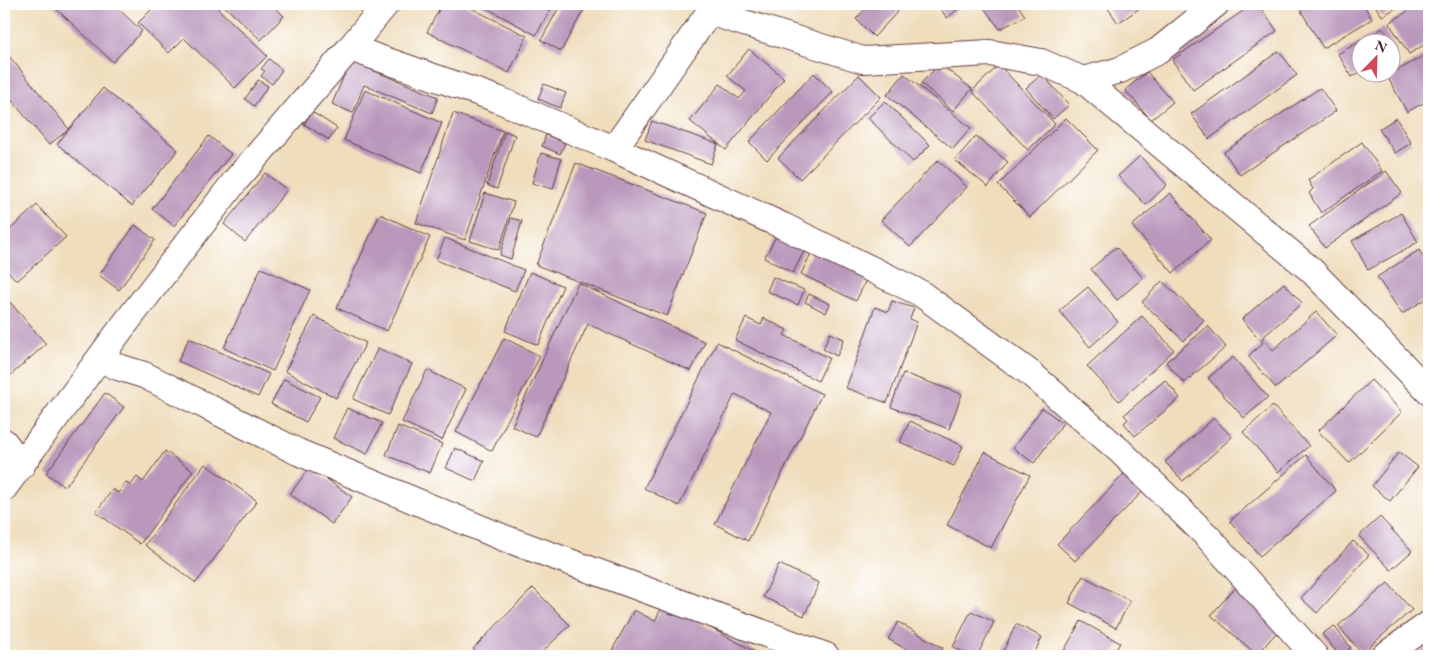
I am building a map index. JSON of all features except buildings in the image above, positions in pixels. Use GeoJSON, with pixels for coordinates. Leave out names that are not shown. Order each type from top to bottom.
{"type":"FeatureCollection","features":[{"type":"Feature","properties":{"kind":"street"},"geometry":{"type":"LineString","coordinates":[[4,488],[236,180],[386,4]]}},
{"type":"Feature","properties":{"kind":"street"},"geometry":{"type":"LineString","coordinates":[[1083,80],[1120,70],[1158,51],[1216,4]]}},
{"type":"Feature","properties":{"kind":"street"},"geometry":{"type":"LineString","coordinates":[[614,149],[712,8],[863,60],[990,53],[1041,62],[1083,80],[1311,270],[1429,392]]}},
{"type":"Feature","properties":{"kind":"street"},"geometry":{"type":"LineString","coordinates":[[350,48],[497,99],[614,149],[783,226],[920,293],[1030,373],[1120,451],[1207,536],[1315,656]]}},
{"type":"Feature","properties":{"kind":"street"},"geometry":{"type":"LineString","coordinates":[[100,359],[144,375],[298,452],[504,538],[826,656]]}},
{"type":"Feature","properties":{"kind":"street"},"geometry":{"type":"LineString","coordinates":[[4,442],[22,465]]}},
{"type":"Feature","properties":{"kind":"street"},"geometry":{"type":"LineString","coordinates":[[1384,656],[1429,624]]}}]}
